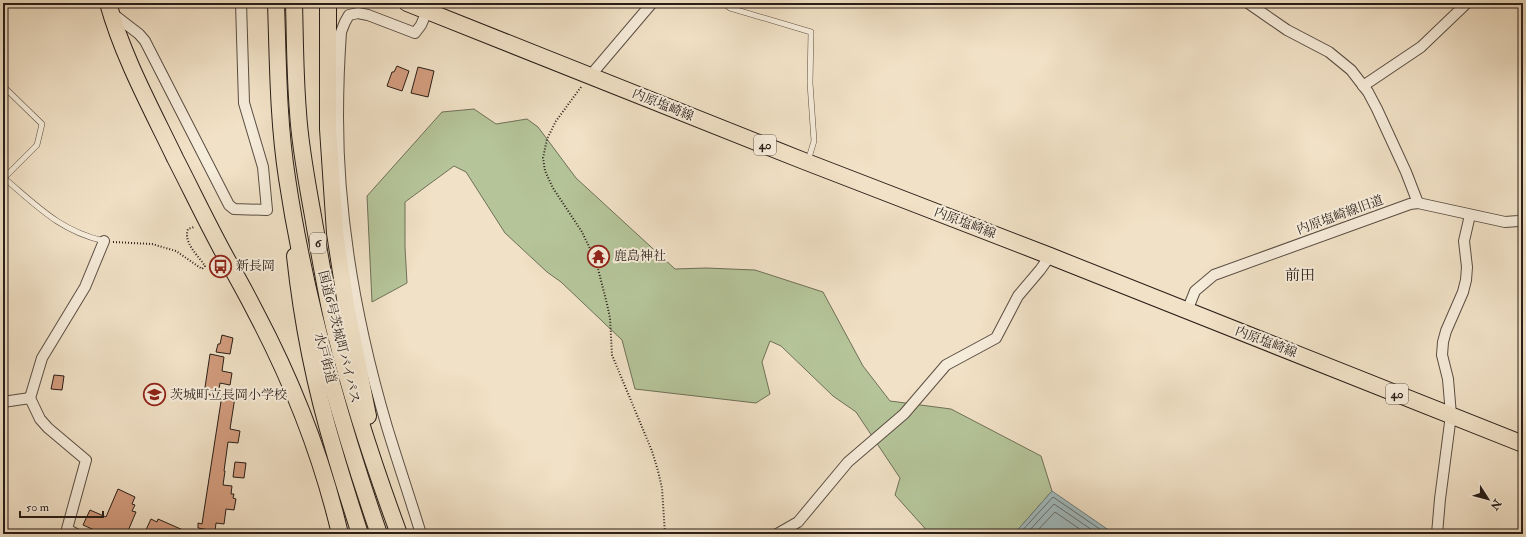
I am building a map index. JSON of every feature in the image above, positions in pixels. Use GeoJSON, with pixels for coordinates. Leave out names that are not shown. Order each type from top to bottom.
{"type":"FeatureCollection","features":[{"type":"Feature","properties":{"kind":"main road","name":"6"},"geometry":{"type":"LineString","coordinates":[[276,3],[279,103],[287,177]]}},
{"type":"Feature","properties":{"kind":"main road","name":"国道6号茨城町バイパス"},"geometry":{"type":"LineString","coordinates":[[294,3],[295,72],[298,113],[318,245],[336,334],[352,395],[378,477]]}},
{"type":"Feature","properties":{"kind":"main road"},"geometry":{"type":"LineString","coordinates":[[328,3],[328,129],[335,233],[346,305],[360,370],[378,477]]}},
{"type":"Feature","properties":{"kind":"main road","name":"内原塩崎線"},"geometry":{"type":"LineString","coordinates":[[407,3],[1523,444]]}},
{"type":"Feature","properties":{"kind":"main road"},"geometry":{"type":"LineString","coordinates":[[109,8],[125,51],[158,124],[225,256],[256,311],[284,372],[312,443],[333,507],[340,534]]}},
{"type":"Feature","properties":{"kind":"main road"},"geometry":{"type":"LineString","coordinates":[[287,177],[297,281],[316,380],[333,449],[360,534]]}},
{"type":"Feature","properties":{"kind":"main road","name":"水戸街道"},"geometry":{"type":"LineString","coordinates":[[287,177],[317,329],[340,413],[379,534]]}},
{"type":"Feature","properties":{"kind":"main road","name":"6"},"geometry":{"type":"LineString","coordinates":[[378,477],[399,534]]}},
{"type":"Feature","properties":{"kind":"main road"},"geometry":{"type":"LineString","coordinates":[[333,507],[344,534]]}},
{"type":"Feature","properties":{"kind":"street"},"geometry":{"type":"LineString","coordinates":[[109,8],[145,41],[229,205],[234,209],[267,210],[263,167],[244,103],[241,3]]}},
{"type":"Feature","properties":{"kind":"street"},"geometry":{"type":"LineString","coordinates":[[590,76],[652,3]]}},
{"type":"Feature","properties":{"kind":"street"},"geometry":{"type":"LineString","coordinates":[[1248,3],[1287,30],[1328,52],[1351,70],[1377,109],[1406,172],[1418,203]]}},
{"type":"Feature","properties":{"kind":"street"},"geometry":{"type":"LineString","coordinates":[[1363,86],[1421,47],[1467,3]]}},
{"type":"Feature","properties":{"kind":"street"},"geometry":{"type":"LineString","coordinates":[[422,534],[387,427],[362,325],[352,272],[345,219],[340,165],[338,118],[341,32],[348,15],[358,13],[368,15],[414,33],[422,25],[427,11]]}},
{"type":"Feature","properties":{"kind":"street","name":"内原塩崎線旧道"},"geometry":{"type":"LineString","coordinates":[[1187,311],[1195,291],[1214,275],[1410,204],[1418,203],[1505,222],[1521,223]]}},
{"type":"Feature","properties":{"kind":"street"},"geometry":{"type":"LineString","coordinates":[[1437,534],[1451,415],[1448,379],[1442,355],[1443,342],[1446,331],[1463,292],[1466,280],[1467,267],[1464,241],[1470,215]]}},
{"type":"Feature","properties":{"kind":"street"},"geometry":{"type":"LineString","coordinates":[[76,534],[67,529],[86,460],[48,428],[40,419],[30,398],[42,358],[85,287],[104,241]]}},
{"type":"Feature","properties":{"kind":"street"},"geometry":{"type":"LineString","coordinates":[[776,534],[798,522],[848,462],[904,414],[946,365],[996,338],[1018,296],[1050,256]]}},
{"type":"Feature","properties":{"kind":"street"},"geometry":{"type":"LineString","coordinates":[[3,402],[30,398]]}},
{"type":"Feature","properties":{"kind":"lane"},"geometry":{"type":"LineString","coordinates":[[723,3],[730,8],[811,32],[810,83],[814,141],[808,162]]}},
{"type":"Feature","properties":{"kind":"lane"},"geometry":{"type":"LineString","coordinates":[[3,86],[42,124],[38,145],[4,179],[38,209],[61,225],[104,241]]}},
{"type":"Feature","properties":{"kind":"path"},"geometry":{"type":"LineString","coordinates":[[590,76],[556,121],[544,149],[543,158],[545,171],[553,188],[582,232],[596,261],[607,304],[612,355],[652,451],[658,471],[662,488],[665,534]]}},
{"type":"Feature","properties":{"kind":"path"},"geometry":{"type":"LineString","coordinates":[[104,241],[152,244],[176,251],[202,269],[205,266],[190,245],[186,235],[188,229],[199,226]]}},
{"type":"Feature","properties":{"kind":"green space"},"geometry":{"type":"Polygon","coordinates":[[[474,109],[496,124],[527,119],[538,127],[576,178],[675,269],[706,268],[755,270],[823,292],[863,366],[890,401],[951,409],[1041,456],[1052,491],[1014,534],[930,534],[895,495],[900,478],[856,412],[833,396],[781,346],[770,341],[762,362],[770,394],[756,403],[635,389],[622,340],[561,282],[547,272],[505,233],[466,172],[454,166],[405,202],[407,283],[372,302],[367,196],[442,112],[474,109]]]}},
{"type":"Feature","properties":{"kind":"water"},"geometry":{"type":"Polygon","coordinates":[[[1052,491],[1113,533],[1014,534],[1052,491]]]}},
{"type":"Feature","properties":{"kind":"building"},"geometry":{"type":"Polygon","coordinates":[[[397,66],[409,71],[402,91],[387,86],[392,72],[394,72],[397,66]]]}},
{"type":"Feature","properties":{"kind":"building"},"geometry":{"type":"Polygon","coordinates":[[[418,67],[434,71],[428,97],[411,93],[418,67]]]}},
{"type":"Feature","properties":{"kind":"building"},"geometry":{"type":"Polygon","coordinates":[[[222,335],[233,338],[230,354],[216,352],[222,335]]]}},
{"type":"Feature","properties":{"kind":"building"},"geometry":{"type":"Polygon","coordinates":[[[210,354],[224,357],[222,371],[232,373],[230,385],[220,383],[218,396],[204,394],[210,354]]]}},
{"type":"Feature","properties":{"kind":"building"},"geometry":{"type":"Polygon","coordinates":[[[54,375],[64,376],[62,390],[51,389],[54,375]]]}},
{"type":"Feature","properties":{"kind":"building"},"geometry":{"type":"Polygon","coordinates":[[[222,395],[235,397],[230,429],[240,431],[238,443],[228,442],[224,471],[223,485],[232,486],[231,494],[234,494],[233,498],[236,499],[234,510],[226,509],[224,524],[216,523],[215,531],[198,528],[198,523],[202,524],[222,395]]]}},
{"type":"Feature","properties":{"kind":"building"},"geometry":{"type":"Polygon","coordinates":[[[235,462],[246,463],[244,478],[233,477],[235,462]]]}},
{"type":"Feature","properties":{"kind":"building"},"geometry":{"type":"Polygon","coordinates":[[[118,489],[135,497],[132,504],[135,505],[132,511],[136,512],[128,531],[125,529],[123,534],[103,534],[83,525],[90,510],[106,517],[118,489]]]}},
{"type":"Feature","properties":{"kind":"building"},"geometry":{"type":"Polygon","coordinates":[[[151,519],[157,522],[158,519],[192,534],[144,534],[151,519]]]}},
{"type":"Feature","properties":{"kind":"place","name":"鹿島神社"},"geometry":{"type":"Point","coordinates":[599,256]}},
{"type":"Feature","properties":{"kind":"place","name":"新長岡"},"geometry":{"type":"Point","coordinates":[221,266]}},
{"type":"Feature","properties":{"kind":"place","name":"茨城町立長岡小学校"},"geometry":{"type":"Point","coordinates":[155,395]}},
{"type":"Feature","properties":{"kind":"district","name":"前田"},"geometry":{"type":"Point","coordinates":[1300,275]}}]}
